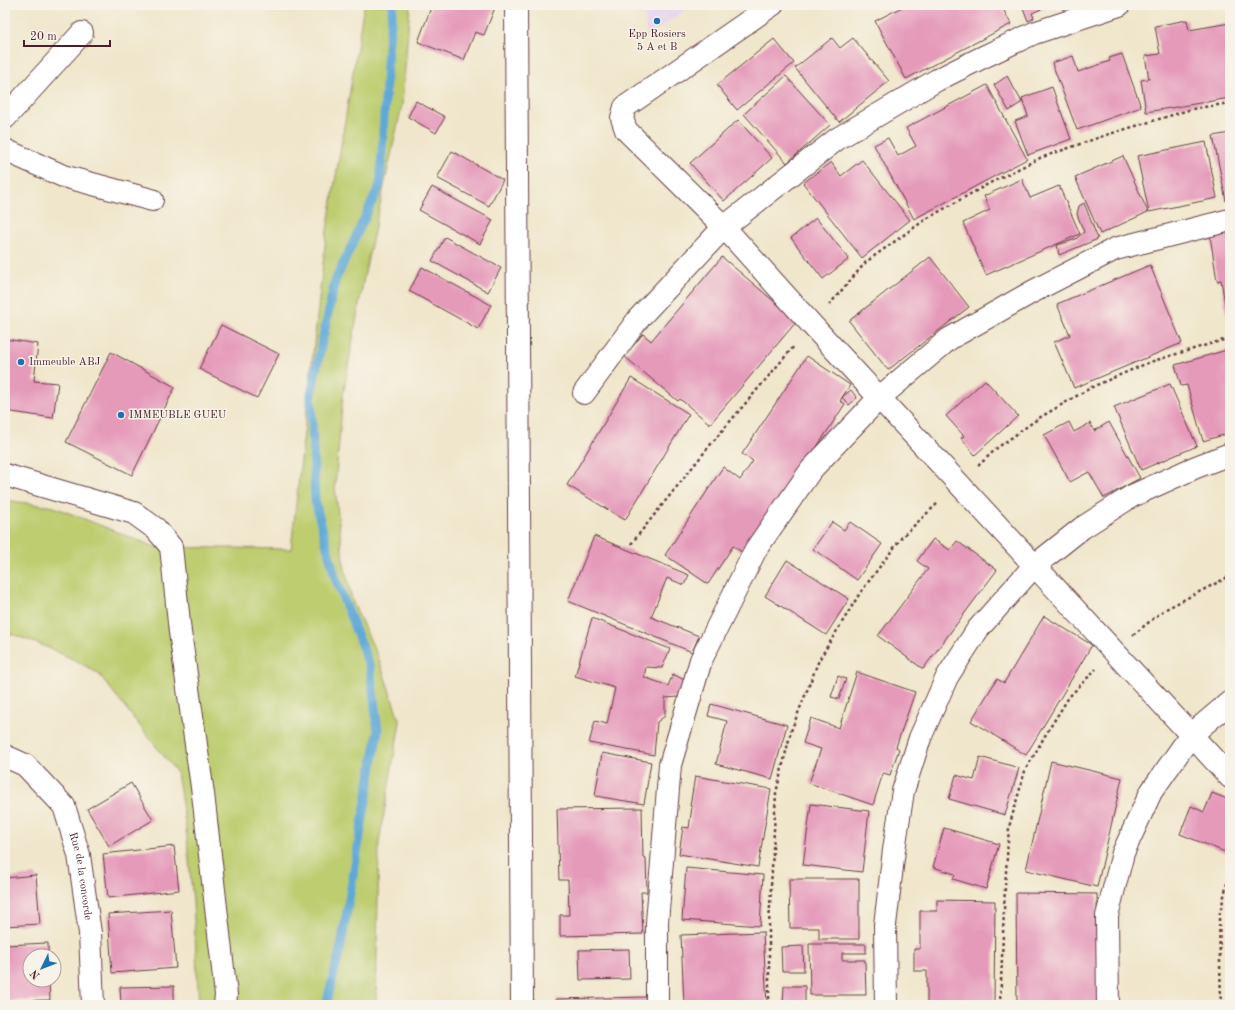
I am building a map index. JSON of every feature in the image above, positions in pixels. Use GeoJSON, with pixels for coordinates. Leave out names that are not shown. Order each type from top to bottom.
{"type":"FeatureCollection","features":[{"type":"Feature","properties":{"kind":"street"},"geometry":{"type":"LineString","coordinates":[[516,5],[522,1005]]}},
{"type":"Feature","properties":{"kind":"street"},"geometry":{"type":"LineString","coordinates":[[772,5],[626,106],[622,118],[626,130],[724,227],[879,398],[1230,778]]}},
{"type":"Feature","properties":{"kind":"street"},"geometry":{"type":"LineString","coordinates":[[584,393],[639,318],[724,227],[837,139],[937,80],[1034,33],[1119,5]]}},
{"type":"Feature","properties":{"kind":"street"},"geometry":{"type":"LineString","coordinates":[[5,118],[82,33]]}},
{"type":"Feature","properties":{"kind":"street"},"geometry":{"type":"LineString","coordinates":[[5,150],[64,176],[152,200]]}},
{"type":"Feature","properties":{"kind":"street"},"geometry":{"type":"LineString","coordinates":[[657,1005],[657,922],[670,765],[701,660],[756,548],[812,470],[879,398],[949,339],[1032,292],[1115,249],[1230,220]]}},
{"type":"Feature","properties":{"kind":"street"},"geometry":{"type":"LineString","coordinates":[[886,1005],[885,925],[903,791],[920,738],[947,678],[978,629],[1034,566],[1082,528],[1132,496],[1196,467],[1230,454]]}},
{"type":"Feature","properties":{"kind":"street"},"geometry":{"type":"LineString","coordinates":[[5,475],[134,513],[156,529],[171,547],[180,632],[203,794],[226,1005]]}},
{"type":"Feature","properties":{"kind":"street"},"geometry":{"type":"LineString","coordinates":[[1108,1005],[1107,916],[1123,853],[1151,792],[1190,736],[1230,702]]}},
{"type":"Feature","properties":{"kind":"street","name":"Rue de la concorde"},"geometry":{"type":"LineString","coordinates":[[5,756],[25,765],[64,806],[79,855],[90,933],[93,1005]]}},
{"type":"Feature","properties":{"kind":"path"},"geometry":{"type":"LineString","coordinates":[[631,544],[710,444],[866,262],[926,219],[990,183],[1040,158],[1103,136],[1192,109],[1230,103]]}},
{"type":"Feature","properties":{"kind":"path"},"geometry":{"type":"LineString","coordinates":[[769,1005],[769,925],[776,793],[791,731],[818,660],[860,593],[902,537],[997,448],[1039,418],[1092,387],[1150,362],[1230,338]]}},
{"type":"Feature","properties":{"kind":"path"},"geometry":{"type":"LineString","coordinates":[[1000,1005],[1009,827],[1025,771],[1069,697],[1113,651],[1164,610],[1230,576]]}},
{"type":"Feature","properties":{"kind":"path"},"geometry":{"type":"LineString","coordinates":[[1221,1005],[1219,917],[1230,871]]}},
{"type":"Feature","properties":{"kind":"shaded area","name":"Epp Rosiers 5 A et B"},"geometry":{"type":"Polygon","coordinates":[[[643,5],[692,5],[647,37],[643,5]]]}},
{"type":"Feature","properties":{"kind":"green space"},"geometry":{"type":"Polygon","coordinates":[[[364,5],[410,5],[402,105],[364,277],[343,395],[335,487],[343,560],[353,603],[378,657],[400,722],[379,842],[376,1005],[199,1005],[193,902],[186,829],[177,773],[99,674],[53,650],[5,632],[5,500],[54,507],[155,547],[291,549],[326,237],[364,5]]]}},
{"type":"Feature","properties":{"kind":"building"},"geometry":{"type":"Polygon","coordinates":[[[432,5],[496,5],[484,35],[475,32],[464,60],[418,42],[432,5]]]}},
{"type":"Feature","properties":{"kind":"building"},"geometry":{"type":"Polygon","coordinates":[[[906,5],[1001,5],[1011,24],[906,79],[875,21],[906,5]]]}},
{"type":"Feature","properties":{"kind":"building"},"geometry":{"type":"Polygon","coordinates":[[[1022,5],[1051,5],[1032,13],[1034,18],[1028,21],[1022,5]]]}},
{"type":"Feature","properties":{"kind":"building"},"geometry":{"type":"Polygon","coordinates":[[[1061,5],[1080,5],[1080,7],[1065,13],[1061,5]]]}},
{"type":"Feature","properties":{"kind":"building"},"geometry":{"type":"Polygon","coordinates":[[[1187,20],[1189,30],[1230,23],[1230,98],[1146,112],[1141,80],[1149,79],[1145,56],[1160,54],[1155,26],[1187,20]]]}},
{"type":"Feature","properties":{"kind":"building"},"geometry":{"type":"Polygon","coordinates":[[[832,38],[840,48],[853,38],[889,81],[839,122],[795,68],[832,38]]]}},
{"type":"Feature","properties":{"kind":"building"},"geometry":{"type":"Polygon","coordinates":[[[774,39],[794,63],[737,110],[717,85],[774,39]]]}},
{"type":"Feature","properties":{"kind":"building"},"geometry":{"type":"Polygon","coordinates":[[[1122,54],[1141,107],[1077,130],[1052,63],[1073,56],[1078,72],[1110,61],[1109,58],[1122,54]]]}},
{"type":"Feature","properties":{"kind":"building"},"geometry":{"type":"Polygon","coordinates":[[[786,76],[830,125],[787,163],[744,114],[786,76]]]}},
{"type":"Feature","properties":{"kind":"building"},"geometry":{"type":"Polygon","coordinates":[[[1007,76],[1022,102],[1009,111],[994,85],[1007,76]]]}},
{"type":"Feature","properties":{"kind":"building"},"geometry":{"type":"Polygon","coordinates":[[[987,85],[1027,159],[914,219],[874,145],[888,138],[898,156],[916,146],[906,128],[987,85]]]}},
{"type":"Feature","properties":{"kind":"building"},"geometry":{"type":"Polygon","coordinates":[[[1052,87],[1071,139],[1028,155],[1015,121],[1028,116],[1022,98],[1052,87]]]}},
{"type":"Feature","properties":{"kind":"building"},"geometry":{"type":"Polygon","coordinates":[[[416,101],[445,117],[436,133],[408,117],[416,101]]]}},
{"type":"Feature","properties":{"kind":"building"},"geometry":{"type":"Polygon","coordinates":[[[738,120],[772,158],[724,201],[690,163],[738,120]]]}},
{"type":"Feature","properties":{"kind":"building"},"geometry":{"type":"Polygon","coordinates":[[[1230,133],[1230,200],[1226,201],[1213,136],[1230,133]]]}},
{"type":"Feature","properties":{"kind":"building"},"geometry":{"type":"Polygon","coordinates":[[[1206,142],[1217,198],[1149,212],[1137,156],[1206,142]]]}},
{"type":"Feature","properties":{"kind":"building"},"geometry":{"type":"Polygon","coordinates":[[[452,151],[503,180],[489,206],[437,178],[452,151]]]}},
{"type":"Feature","properties":{"kind":"building"},"geometry":{"type":"Polygon","coordinates":[[[1123,156],[1148,212],[1100,234],[1075,177],[1123,156]]]}},
{"type":"Feature","properties":{"kind":"building"},"geometry":{"type":"Polygon","coordinates":[[[862,160],[910,220],[862,258],[803,183],[831,162],[841,176],[862,160]]]}},
{"type":"Feature","properties":{"kind":"building"},"geometry":{"type":"Polygon","coordinates":[[[1022,179],[1030,198],[1059,186],[1080,234],[986,275],[963,223],[990,210],[984,196],[1022,179]]]}},
{"type":"Feature","properties":{"kind":"building"},"geometry":{"type":"Polygon","coordinates":[[[432,187],[493,220],[480,244],[419,210],[432,187]]]}},
{"type":"Feature","properties":{"kind":"building"},"geometry":{"type":"Polygon","coordinates":[[[1084,203],[1098,239],[1059,255],[1057,245],[1076,239],[1084,232],[1077,214],[1079,206],[1084,203]]]}},
{"type":"Feature","properties":{"kind":"building"},"geometry":{"type":"Polygon","coordinates":[[[816,218],[849,259],[823,279],[791,238],[816,218]]]}},
{"type":"Feature","properties":{"kind":"building"},"geometry":{"type":"Polygon","coordinates":[[[1226,226],[1230,248],[1229,328],[1221,280],[1217,281],[1209,229],[1226,226]]]}},
{"type":"Feature","properties":{"kind":"building"},"geometry":{"type":"Polygon","coordinates":[[[445,237],[501,268],[488,292],[432,261],[445,237]]]}},
{"type":"Feature","properties":{"kind":"building"},"geometry":{"type":"Polygon","coordinates":[[[722,257],[797,321],[710,424],[680,399],[678,401],[624,356],[643,334],[651,341],[722,257]]]}},
{"type":"Feature","properties":{"kind":"building"},"geometry":{"type":"Polygon","coordinates":[[[930,257],[969,307],[888,370],[849,321],[930,257]]]}},
{"type":"Feature","properties":{"kind":"building"},"geometry":{"type":"Polygon","coordinates":[[[1150,265],[1182,343],[1074,388],[1054,342],[1070,335],[1057,304],[1150,265]]]}},
{"type":"Feature","properties":{"kind":"building"},"geometry":{"type":"Polygon","coordinates":[[[422,267],[491,305],[478,329],[409,291],[422,267]]]}},
{"type":"Feature","properties":{"kind":"building"},"geometry":{"type":"Polygon","coordinates":[[[221,325],[279,354],[257,398],[199,369],[221,325]]]}},
{"type":"Feature","properties":{"kind":"building","name":"Immeuble ABJ"},"geometry":{"type":"Polygon","coordinates":[[[5,339],[38,344],[34,381],[58,383],[53,418],[5,411],[5,339]]]}},
{"type":"Feature","properties":{"kind":"building"},"geometry":{"type":"Polygon","coordinates":[[[1230,349],[1230,433],[1203,441],[1187,385],[1181,386],[1175,365],[1230,349]]]}},
{"type":"Feature","properties":{"kind":"building","name":"IMMEUBLE GUEU"},"geometry":{"type":"Polygon","coordinates":[[[111,352],[175,387],[132,475],[66,442],[111,352]]]}},
{"type":"Feature","properties":{"kind":"building"},"geometry":{"type":"Polygon","coordinates":[[[807,356],[850,385],[840,401],[845,404],[746,555],[733,546],[708,584],[665,555],[723,467],[740,480],[753,461],[742,454],[807,356]]]}},
{"type":"Feature","properties":{"kind":"building"},"geometry":{"type":"Polygon","coordinates":[[[631,378],[689,414],[625,520],[567,485],[631,378]]]}},
{"type":"Feature","properties":{"kind":"building"},"geometry":{"type":"Polygon","coordinates":[[[985,380],[1018,416],[975,455],[961,438],[964,436],[946,416],[985,380]]]}},
{"type":"Feature","properties":{"kind":"building"},"geometry":{"type":"Polygon","coordinates":[[[1170,384],[1197,446],[1141,470],[1114,407],[1170,384]]]}},
{"type":"Feature","properties":{"kind":"building"},"geometry":{"type":"Polygon","coordinates":[[[851,390],[857,398],[849,405],[842,397],[851,390]]]}},
{"type":"Feature","properties":{"kind":"building"},"geometry":{"type":"Polygon","coordinates":[[[1069,422],[1074,432],[1090,423],[1094,431],[1109,422],[1140,478],[1104,498],[1089,472],[1070,482],[1044,435],[1069,422]]]}},
{"type":"Feature","properties":{"kind":"building"},"geometry":{"type":"Polygon","coordinates":[[[832,522],[844,530],[850,522],[882,544],[857,580],[813,549],[832,522]]]}},
{"type":"Feature","properties":{"kind":"building"},"geometry":{"type":"Polygon","coordinates":[[[594,536],[689,575],[684,585],[667,578],[651,617],[699,636],[692,652],[568,601],[594,536]]]}},
{"type":"Feature","properties":{"kind":"building"},"geometry":{"type":"Polygon","coordinates":[[[933,539],[950,550],[957,541],[997,570],[923,669],[878,636],[928,569],[917,561],[933,539]]]}},
{"type":"Feature","properties":{"kind":"building"},"geometry":{"type":"Polygon","coordinates":[[[787,560],[849,599],[826,635],[765,596],[787,560]]]}},
{"type":"Feature","properties":{"kind":"building"},"geometry":{"type":"Polygon","coordinates":[[[1044,616],[1092,645],[1026,755],[971,721],[997,679],[1004,683],[1044,616]]]}},
{"type":"Feature","properties":{"kind":"building"},"geometry":{"type":"Polygon","coordinates":[[[592,618],[670,649],[662,668],[646,667],[644,677],[668,686],[673,674],[686,681],[678,697],[665,698],[665,716],[657,722],[654,755],[589,743],[595,721],[607,724],[615,688],[575,676],[592,618]]]}},
{"type":"Feature","properties":{"kind":"building"},"geometry":{"type":"Polygon","coordinates":[[[857,672],[915,692],[896,747],[899,749],[890,775],[883,773],[873,805],[809,783],[821,749],[803,743],[811,718],[839,728],[857,672]]]}},
{"type":"Feature","properties":{"kind":"building"},"geometry":{"type":"Polygon","coordinates":[[[838,676],[846,679],[839,699],[831,697],[838,676]]]}},
{"type":"Feature","properties":{"kind":"building"},"geometry":{"type":"Polygon","coordinates":[[[711,704],[787,725],[772,779],[716,764],[727,721],[708,716],[711,704]]]}},
{"type":"Feature","properties":{"kind":"building"},"geometry":{"type":"Polygon","coordinates":[[[602,753],[651,762],[644,804],[595,796],[602,753]]]}},
{"type":"Feature","properties":{"kind":"building"},"geometry":{"type":"Polygon","coordinates":[[[980,757],[1019,768],[1005,815],[949,799],[956,775],[974,780],[980,757]]]}},
{"type":"Feature","properties":{"kind":"building"},"geometry":{"type":"Polygon","coordinates":[[[1051,761],[1122,778],[1097,887],[1026,870],[1051,761]]]}},
{"type":"Feature","properties":{"kind":"building"},"geometry":{"type":"Polygon","coordinates":[[[695,776],[771,789],[758,867],[679,854],[683,827],[689,828],[692,807],[690,806],[695,776]]]}},
{"type":"Feature","properties":{"kind":"building"},"geometry":{"type":"Polygon","coordinates":[[[131,783],[153,820],[109,846],[87,809],[131,783]]]}},
{"type":"Feature","properties":{"kind":"building"},"geometry":{"type":"Polygon","coordinates":[[[1212,793],[1230,800],[1230,854],[1180,834],[1191,806],[1204,812],[1212,793]]]}},
{"type":"Feature","properties":{"kind":"building"},"geometry":{"type":"Polygon","coordinates":[[[811,804],[869,811],[862,872],[803,865],[811,804]]]}},
{"type":"Feature","properties":{"kind":"building"},"geometry":{"type":"Polygon","coordinates":[[[642,808],[643,857],[646,858],[647,892],[641,892],[643,934],[560,936],[560,915],[569,915],[568,880],[559,880],[557,809],[642,808]]]}},
{"type":"Feature","properties":{"kind":"building"},"geometry":{"type":"Polygon","coordinates":[[[944,828],[999,844],[986,889],[953,879],[955,874],[933,867],[944,828]]]}},
{"type":"Feature","properties":{"kind":"building"},"geometry":{"type":"Polygon","coordinates":[[[174,846],[179,890],[108,898],[103,854],[174,846]]]}},
{"type":"Feature","properties":{"kind":"building"},"geometry":{"type":"Polygon","coordinates":[[[686,868],[763,875],[760,926],[682,920],[686,868]]]}},
{"type":"Feature","properties":{"kind":"building"},"geometry":{"type":"Polygon","coordinates":[[[36,875],[40,924],[5,926],[5,878],[36,875]]]}},
{"type":"Feature","properties":{"kind":"building"},"geometry":{"type":"Polygon","coordinates":[[[789,879],[859,879],[859,939],[819,939],[819,928],[790,928],[789,879]]]}},
{"type":"Feature","properties":{"kind":"building"},"geometry":{"type":"Polygon","coordinates":[[[1016,893],[1097,894],[1098,1005],[1017,1005],[1016,893]]]}},
{"type":"Feature","properties":{"kind":"building"},"geometry":{"type":"Polygon","coordinates":[[[937,900],[995,901],[994,1005],[927,1005],[927,971],[914,971],[914,949],[920,949],[920,911],[937,911],[937,900]]]}},
{"type":"Feature","properties":{"kind":"building"},"geometry":{"type":"Polygon","coordinates":[[[171,910],[176,968],[112,973],[108,914],[171,910]]]}},
{"type":"Feature","properties":{"kind":"building"},"geometry":{"type":"Polygon","coordinates":[[[763,932],[767,1005],[684,1005],[681,935],[763,932]]]}},
{"type":"Feature","properties":{"kind":"building"},"geometry":{"type":"Polygon","coordinates":[[[48,943],[48,948],[22,948],[22,988],[49,988],[50,1000],[5,1001],[5,945],[48,943]]]}},
{"type":"Feature","properties":{"kind":"building"},"geometry":{"type":"Polygon","coordinates":[[[809,944],[866,944],[866,953],[842,953],[842,960],[865,960],[866,995],[810,995],[809,944]]]}},
{"type":"Feature","properties":{"kind":"building"},"geometry":{"type":"Polygon","coordinates":[[[803,946],[804,971],[782,971],[781,947],[803,946]]]}},
{"type":"Feature","properties":{"kind":"building"},"geometry":{"type":"Polygon","coordinates":[[[629,949],[630,979],[580,980],[579,950],[629,949]]]}},
{"type":"Feature","properties":{"kind":"building"},"geometry":{"type":"Polygon","coordinates":[[[174,986],[174,1005],[121,1005],[120,987],[174,986]]]}},
{"type":"Feature","properties":{"kind":"building"},"geometry":{"type":"Polygon","coordinates":[[[784,986],[805,986],[805,1005],[783,1005],[784,986]]]}},
{"type":"Feature","properties":{"kind":"building"},"geometry":{"type":"Polygon","coordinates":[[[646,997],[646,1005],[556,1005],[556,999],[646,997]]]}},
{"type":"Feature","properties":{"kind":"waterway"},"geometry":{"type":"LineString","coordinates":[[326,1005],[341,946],[378,731],[370,667],[335,577],[315,501],[311,394],[335,281],[380,185],[388,48],[393,5]]}},
{"type":"Feature","properties":{"kind":"place","name":"Epp Rosiers 5 A et B"},"geometry":{"type":"Point","coordinates":[657,21]}},
{"type":"Feature","properties":{"kind":"place","name":"Immeuble ABJ"},"geometry":{"type":"Point","coordinates":[21,362]}},
{"type":"Feature","properties":{"kind":"place","name":"IMMEUBLE GUEU"},"geometry":{"type":"Point","coordinates":[121,415]}}]}
